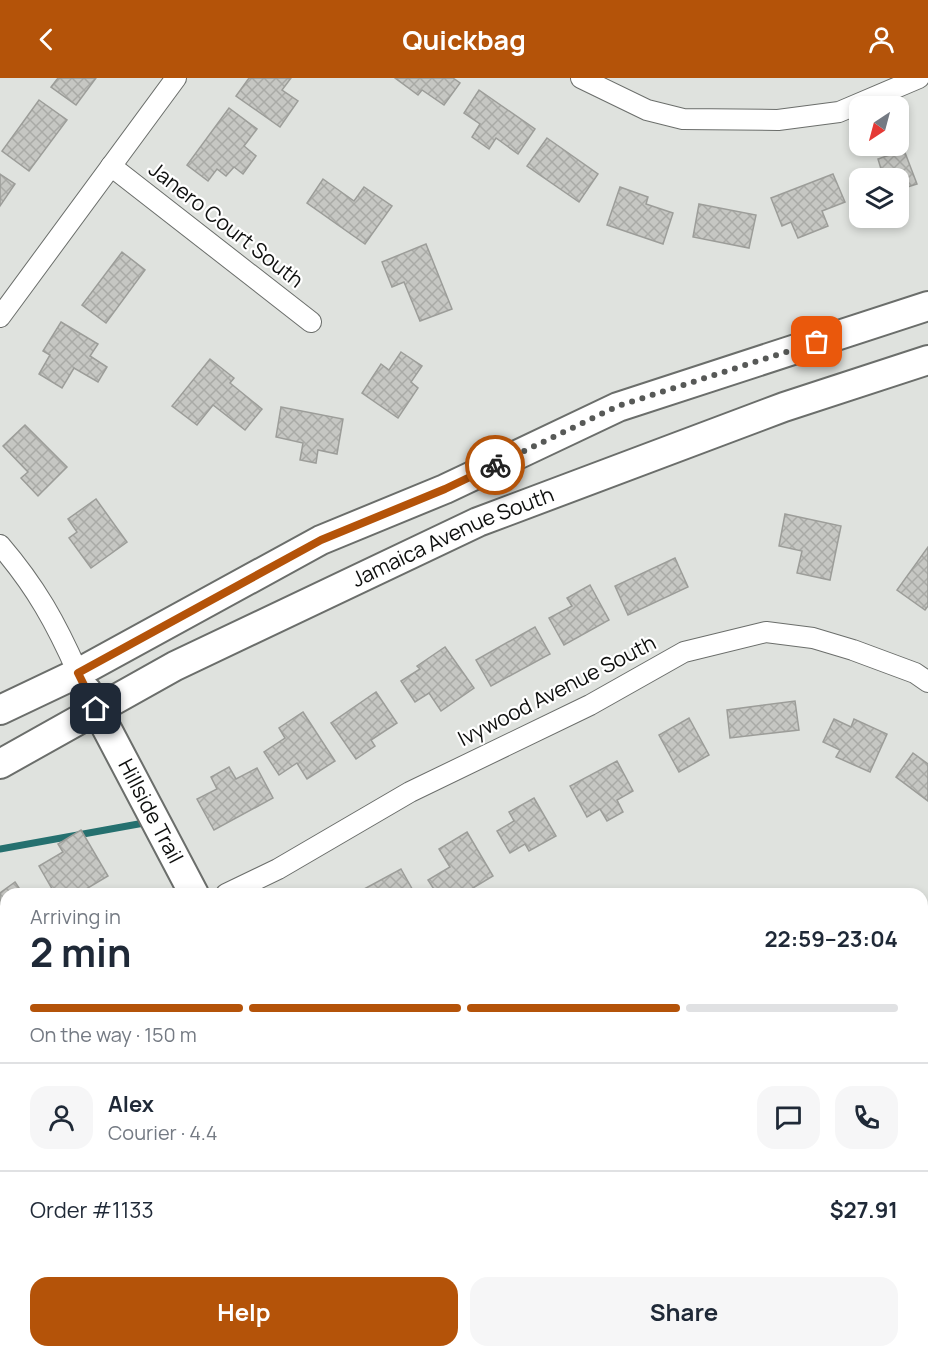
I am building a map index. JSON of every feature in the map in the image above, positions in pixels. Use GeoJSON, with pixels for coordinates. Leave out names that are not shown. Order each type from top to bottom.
{"type":"FeatureCollection","features":[{"type":"Feature","properties":{"kind":"main road"},"geometry":{"type":"LineString","coordinates":[[0,710],[78,673],[321,540],[445,489],[618,406],[928,306]]}},
{"type":"Feature","properties":{"kind":"main road","name":"Jamaica Avenue South"},"geometry":{"type":"LineString","coordinates":[[0,764],[175,666],[478,522],[784,406],[928,360]]}},
{"type":"Feature","properties":{"kind":"main road","name":"Hillside Trail"},"geometry":{"type":"LineString","coordinates":[[78,673],[191,888]]}},
{"type":"Feature","properties":{"kind":"street"},"geometry":{"type":"LineString","coordinates":[[0,317],[176,78]]}},
{"type":"Feature","properties":{"kind":"street"},"geometry":{"type":"LineString","coordinates":[[581,78],[647,110],[683,119],[778,120],[838,112],[918,78]]}},
{"type":"Feature","properties":{"kind":"street","name":"Janero Court South"},"geometry":{"type":"LineString","coordinates":[[111,166],[311,322]]}},
{"type":"Feature","properties":{"kind":"street","name":"Hillside Trail"},"geometry":{"type":"LineString","coordinates":[[0,544],[26,574],[56,625],[78,673]]}},
{"type":"Feature","properties":{"kind":"street","name":"Ivywood Avenue South"},"geometry":{"type":"LineString","coordinates":[[238,888],[278,869],[411,792],[590,705],[684,652],[766,632],[813,638],[853,650],[915,673],[928,682]]}},
{"type":"Feature","properties":{"kind":"building"},"geometry":{"type":"Polygon","coordinates":[[[58,78],[96,78],[76,105],[51,87],[58,78]]]}},
{"type":"Feature","properties":{"kind":"building"},"geometry":{"type":"Polygon","coordinates":[[[249,78],[291,78],[282,90],[298,101],[280,127],[236,96],[249,78]]]}},
{"type":"Feature","properties":{"kind":"building"},"geometry":{"type":"Polygon","coordinates":[[[395,78],[453,78],[460,83],[444,105],[422,90],[418,95],[395,78]]]}},
{"type":"Feature","properties":{"kind":"building"},"geometry":{"type":"Polygon","coordinates":[[[479,90],[535,129],[518,154],[496,138],[489,149],[472,137],[480,124],[464,113],[479,90]]]}},
{"type":"Feature","properties":{"kind":"building"},"geometry":{"type":"Polygon","coordinates":[[[39,100],[67,120],[29,171],[2,151],[39,100]]]}},
{"type":"Feature","properties":{"kind":"building"},"geometry":{"type":"Polygon","coordinates":[[[229,108],[257,129],[244,146],[256,156],[243,174],[234,167],[226,176],[217,169],[208,181],[187,165],[229,108]]]}},
{"type":"Feature","properties":{"kind":"building"},"geometry":{"type":"Polygon","coordinates":[[[547,138],[598,174],[579,202],[527,166],[547,138]]]}},
{"type":"Feature","properties":{"kind":"building"},"geometry":{"type":"Polygon","coordinates":[[[887,156],[906,156],[917,184],[909,187],[909,168],[881,168],[878,159],[887,156]]]}},
{"type":"Feature","properties":{"kind":"building"},"geometry":{"type":"Polygon","coordinates":[[[0,174],[15,184],[0,206],[0,174]]]}},
{"type":"Feature","properties":{"kind":"building"},"geometry":{"type":"Polygon","coordinates":[[[833,174],[845,202],[822,211],[828,226],[798,238],[791,222],[782,226],[771,198],[833,174]]]}},
{"type":"Feature","properties":{"kind":"building"},"geometry":{"type":"Polygon","coordinates":[[[323,179],[354,201],[364,187],[392,206],[365,244],[307,203],[323,179]]]}},
{"type":"Feature","properties":{"kind":"building"},"geometry":{"type":"Polygon","coordinates":[[[620,187],[648,197],[646,204],[673,213],[663,244],[607,225],[620,187]]]}},
{"type":"Feature","properties":{"kind":"building"},"geometry":{"type":"Polygon","coordinates":[[[699,204],[756,215],[749,248],[693,237],[699,204]]]}},
{"type":"Feature","properties":{"kind":"building"},"geometry":{"type":"Polygon","coordinates":[[[426,244],[452,309],[420,321],[404,282],[392,287],[382,262],[426,244]]]}},
{"type":"Feature","properties":{"kind":"building"},"geometry":{"type":"Polygon","coordinates":[[[122,252],[145,270],[106,323],[82,305],[122,252]]]}},
{"type":"Feature","properties":{"kind":"building"},"geometry":{"type":"Polygon","coordinates":[[[61,322],[98,344],[90,356],[107,367],[98,382],[74,368],[62,388],[39,374],[50,355],[43,351],[61,322]]]}},
{"type":"Feature","properties":{"kind":"building"},"geometry":{"type":"Polygon","coordinates":[[[401,352],[422,366],[411,382],[418,388],[398,418],[362,393],[381,364],[389,370],[401,352]]]}},
{"type":"Feature","properties":{"kind":"building"},"geometry":{"type":"Polygon","coordinates":[[[210,359],[234,378],[230,383],[262,409],[245,430],[213,405],[197,425],[172,406],[210,359]]]}},
{"type":"Feature","properties":{"kind":"building"},"geometry":{"type":"Polygon","coordinates":[[[281,407],[343,419],[337,454],[318,450],[316,463],[300,460],[303,443],[276,437],[281,407]]]}},
{"type":"Feature","properties":{"kind":"building"},"geometry":{"type":"Polygon","coordinates":[[[25,425],[67,467],[38,496],[21,478],[28,472],[3,446],[25,425]]]}},
{"type":"Feature","properties":{"kind":"building"},"geometry":{"type":"Polygon","coordinates":[[[96,499],[127,542],[91,568],[69,538],[77,532],[68,519],[96,499]]]}},
{"type":"Feature","properties":{"kind":"building"},"geometry":{"type":"Polygon","coordinates":[[[785,514],[841,526],[830,580],[797,573],[802,551],[779,546],[785,514]]]}},
{"type":"Feature","properties":{"kind":"building"},"geometry":{"type":"Polygon","coordinates":[[[928,547],[928,606],[925,610],[897,590],[928,547]]]}},
{"type":"Feature","properties":{"kind":"building"},"geometry":{"type":"Polygon","coordinates":[[[675,558],[688,587],[628,615],[615,586],[675,558]]]}},
{"type":"Feature","properties":{"kind":"building"},"geometry":{"type":"Polygon","coordinates":[[[590,585],[609,620],[564,645],[549,618],[572,606],[567,598],[590,585]]]}},
{"type":"Feature","properties":{"kind":"building"},"geometry":{"type":"Polygon","coordinates":[[[535,627],[550,654],[491,686],[476,660],[535,627]]]}},
{"type":"Feature","properties":{"kind":"building"},"geometry":{"type":"Polygon","coordinates":[[[445,647],[474,688],[441,711],[429,693],[415,702],[401,681],[420,669],[417,666],[445,647]]]}},
{"type":"Feature","properties":{"kind":"building"},"geometry":{"type":"Polygon","coordinates":[[[376,692],[397,723],[371,740],[375,746],[356,759],[331,723],[376,692]]]}},
{"type":"Feature","properties":{"kind":"building"},"geometry":{"type":"Polygon","coordinates":[[[795,701],[799,730],[730,738],[727,710],[795,701]]]}},
{"type":"Feature","properties":{"kind":"building"},"geometry":{"type":"Polygon","coordinates":[[[303,712],[335,761],[307,779],[297,763],[279,775],[264,752],[285,738],[279,728],[303,712]]]}},
{"type":"Feature","properties":{"kind":"building"},"geometry":{"type":"Polygon","coordinates":[[[689,718],[709,755],[679,772],[659,735],[689,718]]]}},
{"type":"Feature","properties":{"kind":"building"},"geometry":{"type":"Polygon","coordinates":[[[834,719],[851,727],[854,719],[887,734],[870,772],[836,757],[840,750],[823,742],[834,719]]]}},
{"type":"Feature","properties":{"kind":"building"},"geometry":{"type":"Polygon","coordinates":[[[913,753],[928,764],[928,801],[896,777],[913,753]]]}},
{"type":"Feature","properties":{"kind":"building"},"geometry":{"type":"Polygon","coordinates":[[[617,761],[633,791],[617,800],[623,812],[607,821],[600,809],[587,817],[570,786],[617,761]]]}},
{"type":"Feature","properties":{"kind":"building"},"geometry":{"type":"Polygon","coordinates":[[[229,767],[236,779],[257,768],[273,798],[214,830],[197,799],[217,789],[211,777],[229,767]]]}},
{"type":"Feature","properties":{"kind":"building"},"geometry":{"type":"Polygon","coordinates":[[[534,798],[556,836],[529,851],[525,844],[510,853],[497,831],[514,821],[509,812],[534,798]]]}},
{"type":"Feature","properties":{"kind":"building"},"geometry":{"type":"Polygon","coordinates":[[[81,830],[108,876],[88,888],[52,888],[39,866],[63,852],[58,844],[81,830]]]}},
{"type":"Feature","properties":{"kind":"building"},"geometry":{"type":"Polygon","coordinates":[[[467,832],[493,876],[473,888],[433,888],[428,880],[450,867],[439,849],[467,832]]]}},
{"type":"Feature","properties":{"kind":"building"},"geometry":{"type":"Polygon","coordinates":[[[401,869],[412,888],[366,888],[401,869]]]}},
{"type":"Feature","properties":{"kind":"building"},"geometry":{"type":"Polygon","coordinates":[[[15,882],[19,888],[7,888],[15,882]]]}},
{"type":"Feature","properties":{"kind":"waterway"},"geometry":{"type":"LineString","coordinates":[[0,849],[144,823]]}},
{"type":"Feature","properties":{"kind":"way so far"},"geometry":{"type":"LineString","coordinates":[[495,465],[618,406],[817,342]]}},
{"type":"Feature","properties":{"kind":"route"},"geometry":{"type":"LineString","coordinates":[[96,709],[78,673],[321,540],[445,489],[495,465]]}}]}
